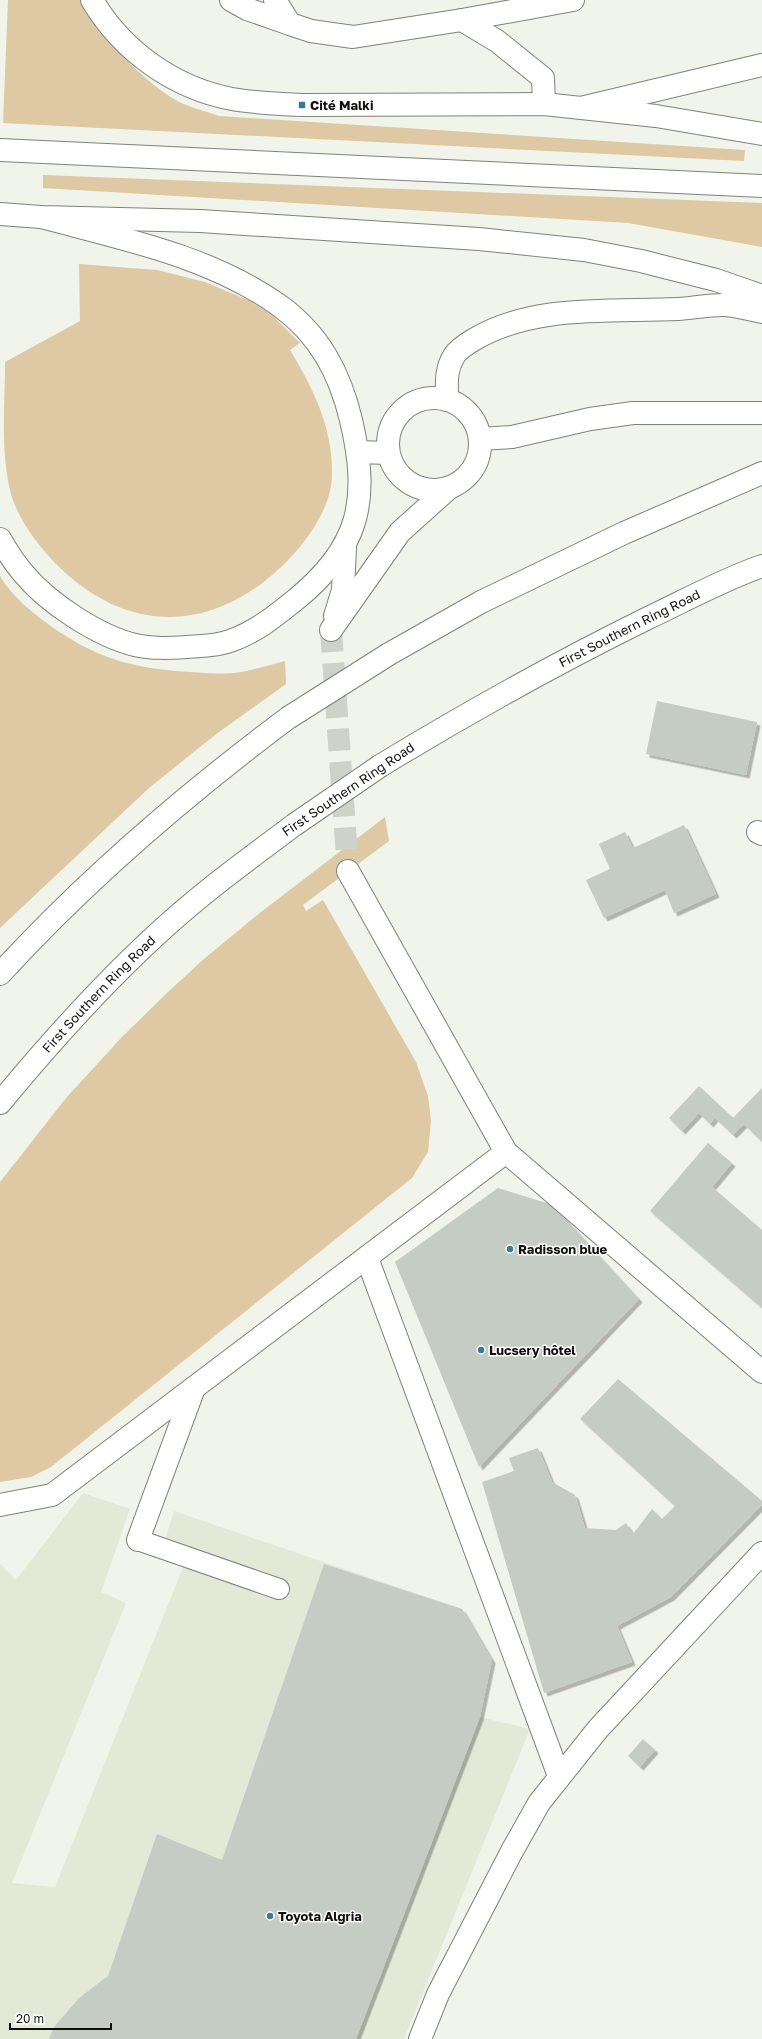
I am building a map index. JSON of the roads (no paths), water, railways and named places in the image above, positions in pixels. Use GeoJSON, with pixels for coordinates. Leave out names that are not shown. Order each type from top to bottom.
{"type":"FeatureCollection","features":[{"type":"Feature","properties":{"kind":"main road"},"geometry":{"type":"LineString","coordinates":[[92,0],[118,34],[132,49],[154,66],[178,80],[231,99],[262,103],[318,105],[544,104],[585,107],[762,134]]}},
{"type":"Feature","properties":{"kind":"main road"},"geometry":{"type":"LineString","coordinates":[[230,0],[247,9],[311,31],[353,37],[462,20],[572,0]]}},
{"type":"Feature","properties":{"kind":"main road"},"geometry":{"type":"LineString","coordinates":[[275,0],[290,24]]}},
{"type":"Feature","properties":{"kind":"main road"},"geometry":{"type":"LineString","coordinates":[[462,20],[520,58],[543,78],[544,104]]}},
{"type":"Feature","properties":{"kind":"main road"},"geometry":{"type":"LineString","coordinates":[[585,107],[762,65]]}},
{"type":"Feature","properties":{"kind":"main road"},"geometry":{"type":"LineString","coordinates":[[0,150],[762,186]]}},
{"type":"Feature","properties":{"kind":"main road"},"geometry":{"type":"LineString","coordinates":[[0,214],[41,217],[200,221],[494,240],[584,250],[641,261],[716,280],[762,296]]}},
{"type":"Feature","properties":{"kind":"main road"},"geometry":{"type":"LineString","coordinates":[[0,539],[25,576],[51,599],[79,619],[103,633],[135,645],[166,648],[200,646],[228,642],[250,633],[308,590],[326,572],[344,548],[356,517],[360,494],[358,452],[345,394],[328,356],[307,330],[282,308],[257,290],[183,256],[41,217]]}},
{"type":"Feature","properties":{"kind":"main road"},"geometry":{"type":"LineString","coordinates":[[447,400],[447,371],[454,355],[467,343],[487,332],[508,324],[538,317],[627,309],[678,309],[724,305],[762,312]]}},
{"type":"Feature","properties":{"kind":"main road"},"geometry":{"type":"LineString","coordinates":[[344,548],[343,590],[331,630],[400,532],[449,488],[463,481],[473,469],[479,454],[480,439],[476,424],[467,411],[457,404],[447,400],[431,398],[416,402],[402,410],[393,422],[388,438],[388,453],[394,468],[404,480],[418,488],[433,491],[449,488]]}},
{"type":"Feature","properties":{"kind":"main road"},"geometry":{"type":"LineString","coordinates":[[480,439],[512,437],[590,420],[633,413],[762,412]]}},
{"type":"Feature","properties":{"kind":"main road"},"geometry":{"type":"LineString","coordinates":[[358,452],[388,453]]}},
{"type":"Feature","properties":{"kind":"main road"},"geometry":{"type":"LineString","coordinates":[[0,974],[39,931],[160,820],[288,718],[389,654],[502,592],[624,534],[762,473]]}},
{"type":"Feature","properties":{"kind":"main road","name":"First Southern Ring Road"},"geometry":{"type":"LineString","coordinates":[[0,1104],[84,1008],[139,952],[194,902],[294,825],[380,766],[464,714],[546,670],[684,601],[762,566]]}},
{"type":"Feature","properties":{"kind":"main road"},"geometry":{"type":"LineString","coordinates":[[348,871],[506,1152],[762,1372]]}},
{"type":"Feature","properties":{"kind":"main road"},"geometry":{"type":"LineString","coordinates":[[0,1505],[52,1495],[506,1152]]}},
{"type":"Feature","properties":{"kind":"main road"},"geometry":{"type":"LineString","coordinates":[[367,1258],[559,1776]]}},
{"type":"Feature","properties":{"kind":"main road"},"geometry":{"type":"LineString","coordinates":[[138,1540],[194,1388]]}},
{"type":"Feature","properties":{"kind":"main road"},"geometry":{"type":"LineString","coordinates":[[420,2039],[438,1994],[512,1851],[539,1803],[598,1729],[762,1553]]}},
{"type":"Feature","properties":{"kind":"lane"},"geometry":{"type":"LineString","coordinates":[[138,1540],[279,1589]]}},
{"type":"Feature","properties":{"kind":"tunnel"},"geometry":{"type":"LineString","coordinates":[[331,630],[348,871]]}},
{"type":"Feature","properties":{"kind":"place","name":"Cité Malki"},"geometry":{"type":"Point","coordinates":[302,105]}},
{"type":"Feature","properties":{"kind":"place","name":"Radisson blue"},"geometry":{"type":"Point","coordinates":[510,1249]}},
{"type":"Feature","properties":{"kind":"place","name":"Lucsery hôtel"},"geometry":{"type":"Point","coordinates":[481,1350]}},
{"type":"Feature","properties":{"kind":"place","name":"Toyota Algria"},"geometry":{"type":"Point","coordinates":[270,1916]}}]}
